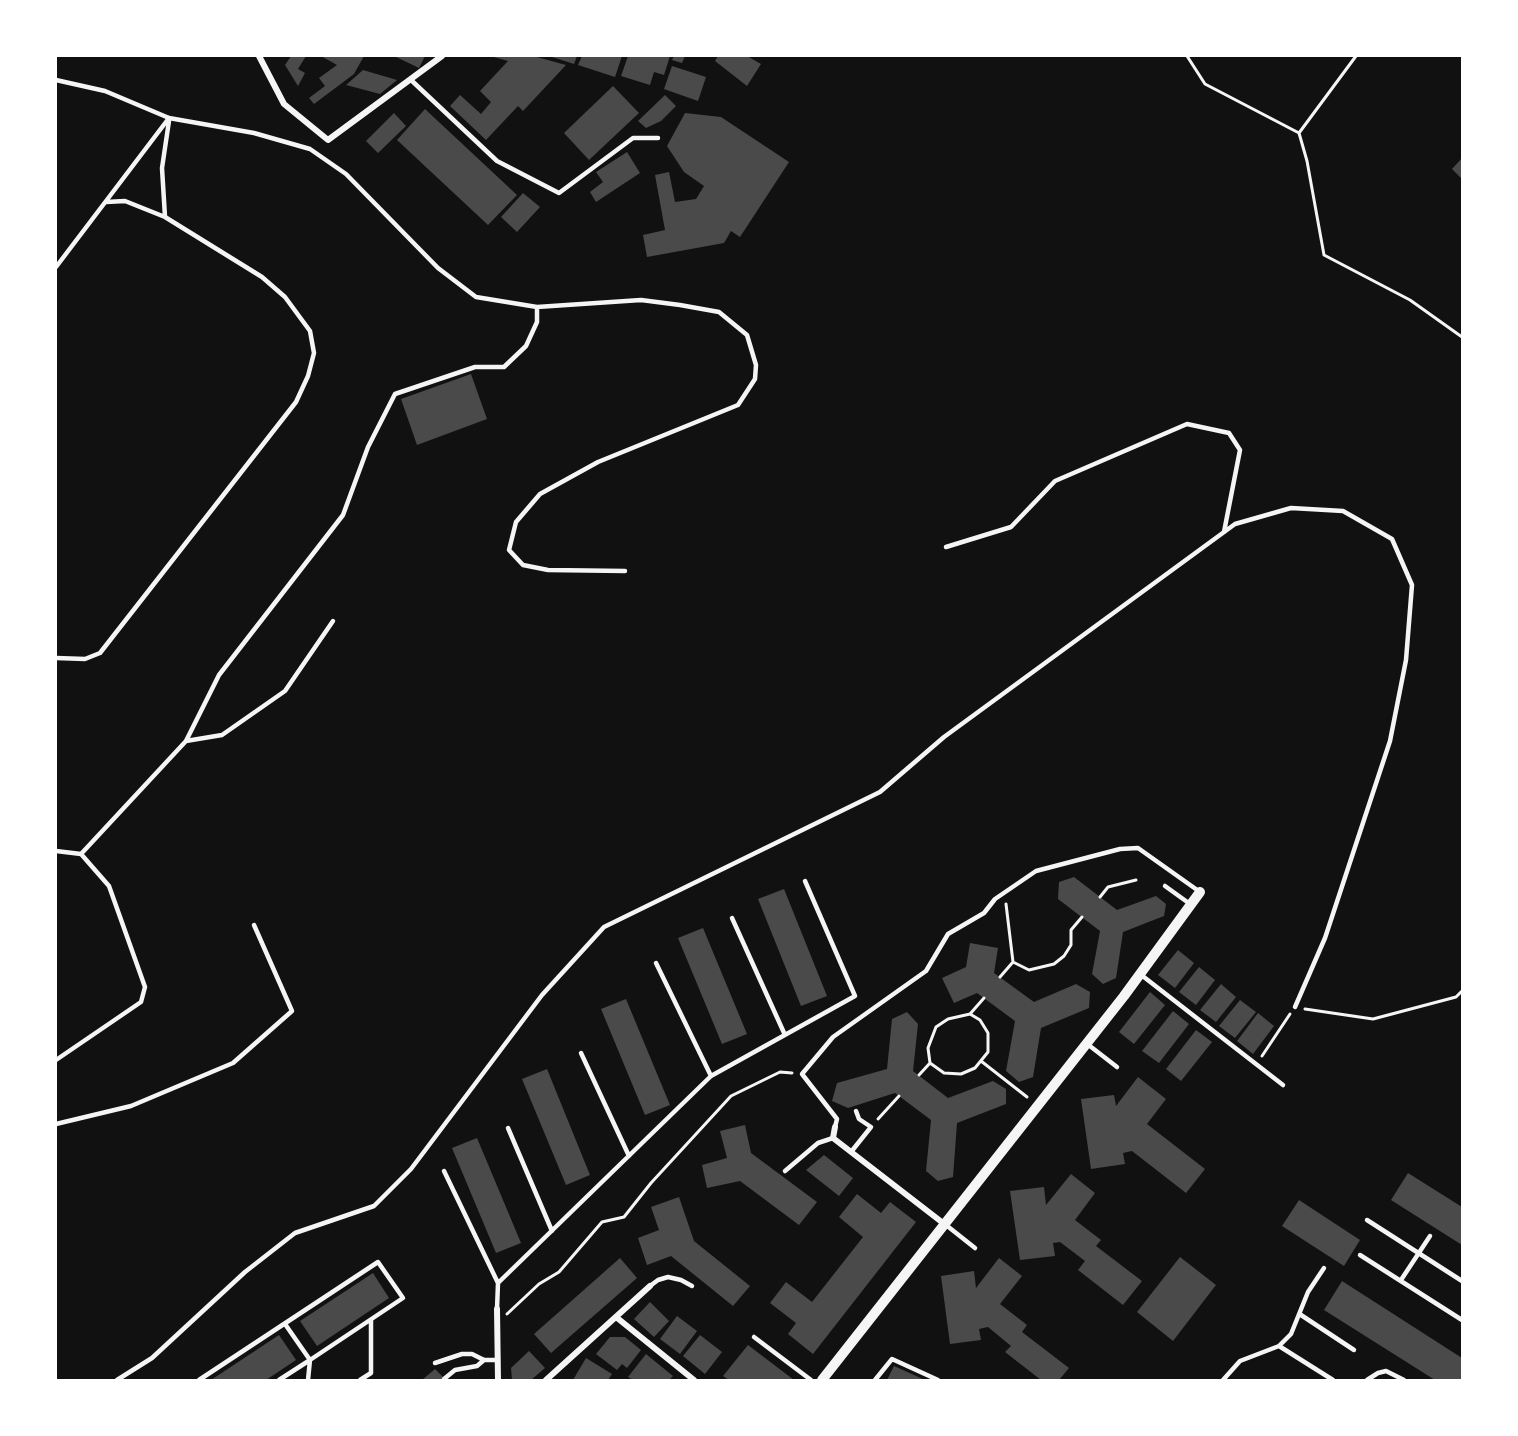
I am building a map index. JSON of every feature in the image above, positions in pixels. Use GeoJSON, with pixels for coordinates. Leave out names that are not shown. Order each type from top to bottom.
{"type":"FeatureCollection","features":[{"type":"Feature","properties":{"kind":"street"},"geometry":{"type":"LineString","coordinates":[[259,56],[284,104],[328,140],[442,56]]}},
{"type":"Feature","properties":{"kind":"street"},"geometry":{"type":"LineString","coordinates":[[822,1380],[1140,974],[1200,892]]}},
{"type":"Feature","properties":{"kind":"street"},"geometry":{"type":"LineString","coordinates":[[835,1127],[833,1138],[944,1223]]}},
{"type":"Feature","properties":{"kind":"street"},"geometry":{"type":"LineString","coordinates":[[546,1380],[650,1286]]}},
{"type":"Feature","properties":{"kind":"street"},"geometry":{"type":"LineString","coordinates":[[497,1309],[498,1380]]}},
{"type":"Feature","properties":{"kind":"street"},"geometry":{"type":"LineString","coordinates":[[616,1317],[694,1380]]}},
{"type":"Feature","properties":{"kind":"street"},"geometry":{"type":"LineString","coordinates":[[678,1380],[683,1372]]}},
{"type":"Feature","properties":{"kind":"lane"},"geometry":{"type":"LineString","coordinates":[[56,80],[105,92],[169,118],[254,133],[310,149],[346,174],[438,268],[476,297],[537,307],[641,300],[719,312],[747,335],[756,364],[755,379],[738,405],[597,462],[540,494],[516,522],[509,550],[523,566],[548,570],[626,571]]}},
{"type":"Feature","properties":{"kind":"lane"},"geometry":{"type":"LineString","coordinates":[[411,80],[497,161],[559,193],[633,138],[658,138]]}},
{"type":"Feature","properties":{"kind":"lane"},"geometry":{"type":"LineString","coordinates":[[56,267],[169,118]]}},
{"type":"Feature","properties":{"kind":"lane"},"geometry":{"type":"LineString","coordinates":[[165,217],[162,168],[169,118]]}},
{"type":"Feature","properties":{"kind":"lane"},"geometry":{"type":"LineString","coordinates":[[56,658],[85,659],[100,653],[296,402],[308,376],[314,353],[310,331],[285,297],[262,278],[165,217],[124,201],[106,202]]}},
{"type":"Feature","properties":{"kind":"lane"},"geometry":{"type":"LineString","coordinates":[[81,854],[186,741],[219,675],[343,515],[368,447],[395,394],[475,368],[504,367],[526,346],[537,322],[537,307]]}},
{"type":"Feature","properties":{"kind":"lane"},"geometry":{"type":"LineString","coordinates":[[946,547],[1011,528],[1055,481],[1187,424],[1229,433],[1240,450],[1224,532]]}},
{"type":"Feature","properties":{"kind":"lane"},"geometry":{"type":"LineString","coordinates":[[117,1380],[152,1358],[245,1272],[295,1233],[374,1206],[411,1169],[542,995],[604,927],[880,792],[944,737],[1235,524],[1291,508],[1343,511],[1392,539],[1412,585],[1406,660],[1390,741],[1325,938],[1295,1007]]}},
{"type":"Feature","properties":{"kind":"lane"},"geometry":{"type":"LineString","coordinates":[[186,741],[222,735],[285,691],[333,621]]}},
{"type":"Feature","properties":{"kind":"lane"},"geometry":{"type":"LineString","coordinates":[[835,1127],[837,1119],[802,1074],[833,1037],[926,971],[948,934],[984,913],[995,899],[1036,870],[1119,849],[1138,848],[1200,892]]}},
{"type":"Feature","properties":{"kind":"lane"},"geometry":{"type":"LineString","coordinates":[[56,851],[81,854],[109,886],[145,987],[141,1002],[56,1060]]}},
{"type":"Feature","properties":{"kind":"lane"},"geometry":{"type":"LineString","coordinates":[[498,1283],[711,1076],[855,996],[805,882]]}},
{"type":"Feature","properties":{"kind":"lane"},"geometry":{"type":"LineString","coordinates":[[1165,886],[1191,904]]}},
{"type":"Feature","properties":{"kind":"lane"},"geometry":{"type":"LineString","coordinates":[[732,918],[785,1035]]}},
{"type":"Feature","properties":{"kind":"lane"},"geometry":{"type":"LineString","coordinates":[[56,1124],[131,1106],[233,1063],[292,1011],[254,925]]}},
{"type":"Feature","properties":{"kind":"lane"},"geometry":{"type":"LineString","coordinates":[[656,963],[711,1076]]}},
{"type":"Feature","properties":{"kind":"lane"},"geometry":{"type":"LineString","coordinates":[[1140,974],[1282,1085]]}},
{"type":"Feature","properties":{"kind":"lane"},"geometry":{"type":"LineString","coordinates":[[1086,1043],[1117,1067]]}},
{"type":"Feature","properties":{"kind":"lane"},"geometry":{"type":"LineString","coordinates":[[581,1053],[629,1156]]}},
{"type":"Feature","properties":{"kind":"lane"},"geometry":{"type":"LineString","coordinates":[[851,1152],[871,1127],[860,1119],[856,1112]]}},
{"type":"Feature","properties":{"kind":"lane"},"geometry":{"type":"LineString","coordinates":[[508,1128],[552,1231]]}},
{"type":"Feature","properties":{"kind":"lane"},"geometry":{"type":"LineString","coordinates":[[785,1171],[818,1143],[833,1138]]}},
{"type":"Feature","properties":{"kind":"lane"},"geometry":{"type":"LineString","coordinates":[[444,1171],[498,1283],[497,1309]]}},
{"type":"Feature","properties":{"kind":"lane"},"geometry":{"type":"LineString","coordinates":[[1367,1220],[1462,1281]]}},
{"type":"Feature","properties":{"kind":"lane"},"geometry":{"type":"LineString","coordinates":[[944,1223],[975,1248]]}},
{"type":"Feature","properties":{"kind":"lane"},"geometry":{"type":"LineString","coordinates":[[1401,1280],[1430,1236]]}},
{"type":"Feature","properties":{"kind":"lane"},"geometry":{"type":"LineString","coordinates":[[1360,1255],[1462,1320]]}},
{"type":"Feature","properties":{"kind":"lane"},"geometry":{"type":"LineString","coordinates":[[199,1380],[378,1262],[403,1298],[279,1380]]}},
{"type":"Feature","properties":{"kind":"lane"},"geometry":{"type":"LineString","coordinates":[[1223,1380],[1240,1361],[1279,1346],[1291,1334],[1301,1315],[1308,1292],[1324,1268]]}},
{"type":"Feature","properties":{"kind":"lane"},"geometry":{"type":"LineString","coordinates":[[650,1286],[668,1277],[692,1286]]}},
{"type":"Feature","properties":{"kind":"lane"},"geometry":{"type":"LineString","coordinates":[[1301,1315],[1354,1350]]}},
{"type":"Feature","properties":{"kind":"lane"},"geometry":{"type":"LineString","coordinates":[[360,1380],[371,1373],[371,1320]]}},
{"type":"Feature","properties":{"kind":"lane"},"geometry":{"type":"LineString","coordinates":[[285,1324],[310,1360],[308,1380]]}},
{"type":"Feature","properties":{"kind":"lane"},"geometry":{"type":"LineString","coordinates":[[754,1336],[812,1380]]}},
{"type":"Feature","properties":{"kind":"lane"},"geometry":{"type":"LineString","coordinates":[[1279,1346],[1333,1380]]}},
{"type":"Feature","properties":{"kind":"lane"},"geometry":{"type":"LineString","coordinates":[[435,1363],[462,1354],[472,1354],[484,1360],[498,1360]]}},
{"type":"Feature","properties":{"kind":"lane"},"geometry":{"type":"LineString","coordinates":[[874,1380],[892,1359],[938,1380]]}},
{"type":"Feature","properties":{"kind":"lane"},"geometry":{"type":"LineString","coordinates":[[444,1378],[454,1370],[477,1366],[484,1360]]}},
{"type":"Feature","properties":{"kind":"lane"},"geometry":{"type":"LineString","coordinates":[[1367,1380],[1386,1371],[1404,1380]]}},
{"type":"Feature","properties":{"kind":"path"},"geometry":{"type":"LineString","coordinates":[[1187,56],[1205,84],[1299,133],[1307,161],[1324,255],[1410,300],[1462,337]]}},
{"type":"Feature","properties":{"kind":"path"},"geometry":{"type":"LineString","coordinates":[[1299,133],[1356,56]]}},
{"type":"Feature","properties":{"kind":"path"},"geometry":{"type":"LineString","coordinates":[[1100,897],[1108,888],[1137,880]]}},
{"type":"Feature","properties":{"kind":"path"},"geometry":{"type":"LineString","coordinates":[[1000,977],[1013,962],[1004,892]]}},
{"type":"Feature","properties":{"kind":"path"},"geometry":{"type":"LineString","coordinates":[[1013,962],[1029,970],[1054,964],[1064,956],[1071,945],[1071,930],[1082,917]]}},
{"type":"Feature","properties":{"kind":"path"},"geometry":{"type":"LineString","coordinates":[[1256,1065],[1295,1007],[1372,1019],[1456,997],[1462,992]]}},
{"type":"Feature","properties":{"kind":"path"},"geometry":{"type":"LineString","coordinates":[[970,1014],[980,1020],[988,1033],[988,1052],[975,1068],[961,1074],[944,1073],[930,1063],[928,1048],[936,1027],[948,1018],[970,1014],[984,998]]}},
{"type":"Feature","properties":{"kind":"path"},"geometry":{"type":"LineString","coordinates":[[981,1061],[1037,1105]]}},
{"type":"Feature","properties":{"kind":"path"},"geometry":{"type":"LineString","coordinates":[[919,1075],[930,1063]]}},
{"type":"Feature","properties":{"kind":"path"},"geometry":{"type":"LineString","coordinates":[[497,1324],[539,1284],[560,1272],[602,1222],[624,1217],[651,1183],[731,1096],[780,1072],[802,1074]]}},
{"type":"Feature","properties":{"kind":"path"},"geometry":{"type":"LineString","coordinates":[[871,1127],[899,1096]]}},
{"type":"Feature","properties":{"kind":"building"},"geometry":{"type":"Polygon","coordinates":[[[291,56],[306,56],[298,69],[305,73],[298,86],[285,65],[291,56]]]}},
{"type":"Feature","properties":{"kind":"building"},"geometry":{"type":"Polygon","coordinates":[[[321,56],[364,56],[354,74],[314,104],[309,98],[325,86],[319,78],[337,65],[321,56]]]}},
{"type":"Feature","properties":{"kind":"building"},"geometry":{"type":"Polygon","coordinates":[[[394,56],[425,56],[419,68],[394,56]]]}},
{"type":"Feature","properties":{"kind":"building"},"geometry":{"type":"Polygon","coordinates":[[[490,56],[533,56],[566,65],[523,111],[518,106],[486,140],[450,106],[460,95],[481,114],[491,102],[480,91],[508,61],[490,56]]]}},
{"type":"Feature","properties":{"kind":"building"},"geometry":{"type":"Polygon","coordinates":[[[549,56],[577,56],[574,64],[549,56]]]}},
{"type":"Feature","properties":{"kind":"building"},"geometry":{"type":"Polygon","coordinates":[[[582,56],[622,56],[615,77],[578,65],[582,56]]]}},
{"type":"Feature","properties":{"kind":"building"},"geometry":{"type":"Polygon","coordinates":[[[628,56],[670,56],[664,75],[654,72],[650,85],[621,76],[628,56]]]}},
{"type":"Feature","properties":{"kind":"building"},"geometry":{"type":"Polygon","coordinates":[[[674,56],[685,56],[682,63],[672,60],[674,56]]]}},
{"type":"Feature","properties":{"kind":"building"},"geometry":{"type":"Polygon","coordinates":[[[718,56],[747,56],[761,64],[747,86],[715,61],[718,56]]]}},
{"type":"Feature","properties":{"kind":"building"},"geometry":{"type":"Polygon","coordinates":[[[672,66],[706,77],[698,101],[664,89],[672,66]]]}},
{"type":"Feature","properties":{"kind":"building"},"geometry":{"type":"Polygon","coordinates":[[[363,70],[397,80],[380,94],[346,85],[363,70]]]}},
{"type":"Feature","properties":{"kind":"building"},"geometry":{"type":"Polygon","coordinates":[[[613,86],[639,113],[589,160],[564,133],[613,86]]]}},
{"type":"Feature","properties":{"kind":"building"},"geometry":{"type":"Polygon","coordinates":[[[665,95],[676,106],[661,121],[646,128],[638,121],[665,95]]]}},
{"type":"Feature","properties":{"kind":"building"},"geometry":{"type":"Polygon","coordinates":[[[425,109],[517,195],[488,225],[397,140],[425,109]]]}},
{"type":"Feature","properties":{"kind":"building"},"geometry":{"type":"Polygon","coordinates":[[[394,113],[406,126],[378,153],[366,141],[394,113]]]}},
{"type":"Feature","properties":{"kind":"building"},"geometry":{"type":"Polygon","coordinates":[[[685,113],[721,117],[789,162],[740,237],[731,231],[724,243],[647,257],[643,235],[665,230],[655,175],[669,172],[675,202],[696,199],[704,186],[684,172],[667,146],[685,113]]]}},
{"type":"Feature","properties":{"kind":"building"},"geometry":{"type":"Polygon","coordinates":[[[627,152],[640,173],[596,202],[590,192],[603,182],[596,172],[627,152]]]}},
{"type":"Feature","properties":{"kind":"building"},"geometry":{"type":"Polygon","coordinates":[[[1462,158],[1462,179],[1452,169],[1462,158]]]}},
{"type":"Feature","properties":{"kind":"building"},"geometry":{"type":"Polygon","coordinates":[[[523,193],[540,207],[517,232],[501,217],[523,193]]]}},
{"type":"Feature","properties":{"kind":"building"},"geometry":{"type":"Polygon","coordinates":[[[471,374],[487,419],[417,445],[401,399],[471,374]]]}},
{"type":"Feature","properties":{"kind":"building"},"geometry":{"type":"Polygon","coordinates":[[[1074,877],[1117,910],[1156,896],[1166,904],[1164,916],[1123,932],[1116,978],[1103,984],[1092,974],[1100,931],[1058,899],[1059,882],[1074,877]]]}},
{"type":"Feature","properties":{"kind":"building"},"geometry":{"type":"Polygon","coordinates":[[[784,889],[827,996],[801,1006],[758,899],[784,889]]]}},
{"type":"Feature","properties":{"kind":"building"},"geometry":{"type":"Polygon","coordinates":[[[703,928],[747,1034],[722,1044],[678,938],[703,928]]]}},
{"type":"Feature","properties":{"kind":"building"},"geometry":{"type":"Polygon","coordinates":[[[970,943],[998,948],[994,973],[1034,1002],[1076,984],[1090,992],[1089,1008],[1041,1028],[1033,1077],[1019,1082],[1006,1071],[1015,1021],[977,993],[954,1003],[942,978],[966,967],[970,943]]]}},
{"type":"Feature","properties":{"kind":"building"},"geometry":{"type":"Polygon","coordinates":[[[1178,950],[1194,963],[1175,988],[1158,975],[1178,950]]]}},
{"type":"Feature","properties":{"kind":"building"},"geometry":{"type":"Polygon","coordinates":[[[1199,967],[1215,980],[1196,1005],[1179,992],[1199,967]]]}},
{"type":"Feature","properties":{"kind":"building"},"geometry":{"type":"Polygon","coordinates":[[[1221,984],[1236,997],[1216,1022],[1200,1010],[1221,984]]]}},
{"type":"Feature","properties":{"kind":"building"},"geometry":{"type":"Polygon","coordinates":[[[1150,992],[1165,1005],[1134,1044],[1119,1032],[1150,992]]]}},
{"type":"Feature","properties":{"kind":"building"},"geometry":{"type":"Polygon","coordinates":[[[626,999],[670,1105],[645,1115],[601,1009],[626,999]]]}},
{"type":"Feature","properties":{"kind":"building"},"geometry":{"type":"Polygon","coordinates":[[[1240,1000],[1256,1012],[1235,1038],[1219,1026],[1240,1000]]]}},
{"type":"Feature","properties":{"kind":"building"},"geometry":{"type":"Polygon","coordinates":[[[1173,1011],[1189,1024],[1159,1063],[1142,1051],[1173,1011]]]}},
{"type":"Feature","properties":{"kind":"building"},"geometry":{"type":"Polygon","coordinates":[[[907,1012],[918,1024],[913,1071],[948,1098],[993,1081],[1006,1089],[1006,1104],[957,1123],[953,1177],[938,1181],[926,1171],[931,1120],[895,1093],[848,1108],[832,1101],[837,1083],[887,1069],[892,1019],[907,1012]]]}},
{"type":"Feature","properties":{"kind":"building"},"geometry":{"type":"Polygon","coordinates":[[[1258,1013],[1274,1026],[1253,1054],[1237,1041],[1258,1013]]]}},
{"type":"Feature","properties":{"kind":"building"},"geometry":{"type":"Polygon","coordinates":[[[1196,1030],[1212,1042],[1181,1081],[1166,1069],[1196,1030]]]}},
{"type":"Feature","properties":{"kind":"building"},"geometry":{"type":"Polygon","coordinates":[[[547,1069],[590,1175],[566,1185],[522,1079],[547,1069]]]}},
{"type":"Feature","properties":{"kind":"building"},"geometry":{"type":"Polygon","coordinates":[[[1138,1077],[1166,1099],[1147,1124],[1205,1169],[1186,1193],[1132,1151],[1123,1153],[1125,1164],[1091,1169],[1081,1099],[1114,1095],[1116,1106],[1138,1077]]]}},
{"type":"Feature","properties":{"kind":"building"},"geometry":{"type":"Polygon","coordinates":[[[745,1125],[751,1153],[817,1202],[799,1225],[740,1181],[707,1188],[702,1165],[727,1158],[720,1131],[745,1125]]]}},
{"type":"Feature","properties":{"kind":"building"},"geometry":{"type":"Polygon","coordinates":[[[477,1138],[521,1243],[496,1253],[452,1148],[477,1138]]]}},
{"type":"Feature","properties":{"kind":"building"},"geometry":{"type":"Polygon","coordinates":[[[824,1155],[853,1178],[839,1196],[806,1170],[824,1155]]]}},
{"type":"Feature","properties":{"kind":"building"},"geometry":{"type":"Polygon","coordinates":[[[1408,1173],[1462,1207],[1462,1245],[1391,1200],[1408,1173]]]}},
{"type":"Feature","properties":{"kind":"building"},"geometry":{"type":"Polygon","coordinates":[[[1071,1174],[1095,1193],[1075,1220],[1101,1240],[1096,1246],[1142,1281],[1123,1305],[1078,1270],[1085,1261],[1060,1242],[1053,1243],[1055,1256],[1020,1260],[1010,1191],[1044,1187],[1046,1205],[1071,1174]]]}},
{"type":"Feature","properties":{"kind":"building"},"geometry":{"type":"Polygon","coordinates":[[[857,1194],[881,1213],[890,1202],[916,1222],[813,1354],[788,1334],[796,1323],[770,1303],[786,1282],[812,1302],[863,1237],[839,1217],[857,1194]]]}},
{"type":"Feature","properties":{"kind":"building"},"geometry":{"type":"Polygon","coordinates":[[[679,1197],[694,1241],[750,1286],[733,1306],[671,1256],[647,1265],[638,1238],[659,1230],[651,1207],[679,1197]]]}},
{"type":"Feature","properties":{"kind":"building"},"geometry":{"type":"Polygon","coordinates":[[[1299,1200],[1360,1240],[1344,1266],[1282,1226],[1299,1200]]]}},
{"type":"Feature","properties":{"kind":"building"},"geometry":{"type":"Polygon","coordinates":[[[1180,1257],[1216,1285],[1173,1341],[1137,1312],[1180,1257]]]}},
{"type":"Feature","properties":{"kind":"building"},"geometry":{"type":"Polygon","coordinates":[[[620,1258],[637,1278],[551,1353],[534,1334],[620,1258]]]}},
{"type":"Feature","properties":{"kind":"building"},"geometry":{"type":"Polygon","coordinates":[[[999,1258],[1022,1276],[1000,1304],[1027,1325],[1022,1332],[1069,1368],[1059,1380],[1041,1380],[1005,1352],[1011,1346],[988,1327],[979,1329],[981,1340],[950,1344],[941,1276],[974,1271],[976,1288],[999,1258]]]}},
{"type":"Feature","properties":{"kind":"building"},"geometry":{"type":"Polygon","coordinates":[[[373,1273],[389,1298],[317,1346],[300,1321],[373,1273]]]}},
{"type":"Feature","properties":{"kind":"building"},"geometry":{"type":"Polygon","coordinates":[[[1342,1281],[1462,1358],[1462,1380],[1435,1380],[1324,1310],[1342,1281]]]}},
{"type":"Feature","properties":{"kind":"building"},"geometry":{"type":"Polygon","coordinates":[[[650,1302],[669,1321],[654,1337],[634,1319],[650,1302]]]}},
{"type":"Feature","properties":{"kind":"building"},"geometry":{"type":"Polygon","coordinates":[[[677,1316],[697,1331],[680,1354],[660,1339],[677,1316]]]}},
{"type":"Feature","properties":{"kind":"building"},"geometry":{"type":"Polygon","coordinates":[[[279,1335],[296,1360],[266,1380],[211,1380],[279,1335]]]}},
{"type":"Feature","properties":{"kind":"building"},"geometry":{"type":"Polygon","coordinates":[[[700,1335],[722,1352],[705,1374],[683,1356],[700,1335]]]}},
{"type":"Feature","properties":{"kind":"building"},"geometry":{"type":"Polygon","coordinates":[[[610,1337],[625,1337],[641,1350],[627,1368],[622,1364],[617,1370],[596,1354],[610,1337]]]}},
{"type":"Feature","properties":{"kind":"building"},"geometry":{"type":"Polygon","coordinates":[[[748,1345],[794,1380],[729,1380],[723,1376],[748,1345]]]}},
{"type":"Feature","properties":{"kind":"building"},"geometry":{"type":"Polygon","coordinates":[[[529,1351],[545,1368],[531,1380],[512,1380],[511,1368],[529,1351]]]}},
{"type":"Feature","properties":{"kind":"building"},"geometry":{"type":"Polygon","coordinates":[[[646,1354],[673,1376],[669,1380],[633,1380],[628,1377],[646,1354]]]}},
{"type":"Feature","properties":{"kind":"building"},"geometry":{"type":"Polygon","coordinates":[[[586,1358],[612,1374],[608,1380],[573,1380],[586,1358]]]}},
{"type":"Feature","properties":{"kind":"building"},"geometry":{"type":"Polygon","coordinates":[[[894,1366],[925,1380],[887,1380],[894,1366]]]}},
{"type":"Feature","properties":{"kind":"building"},"geometry":{"type":"Polygon","coordinates":[[[435,1369],[446,1380],[422,1380],[435,1369]]]}}]}
